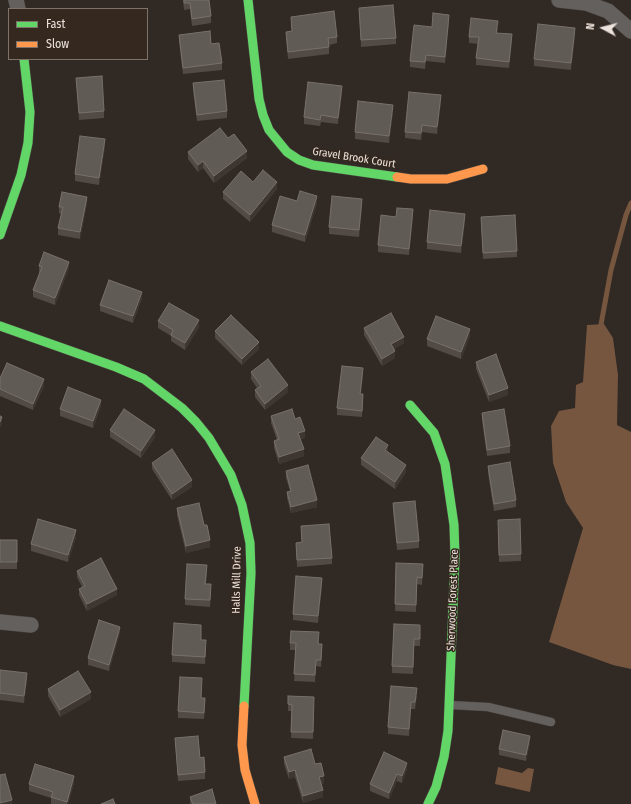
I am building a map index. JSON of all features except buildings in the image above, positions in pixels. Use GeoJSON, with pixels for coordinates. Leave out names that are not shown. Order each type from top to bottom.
{"type":"FeatureCollection","features":[{"type":"Feature","properties":{"kind":"street","name":"Gravel Brook Court"},"geometry":{"type":"LineString","coordinates":[[248,0],[259,99],[263,115],[269,130],[287,152],[299,160],[313,165],[411,179],[447,179],[483,169]]}},
{"type":"Feature","properties":{"kind":"street"},"geometry":{"type":"LineString","coordinates":[[559,0],[586,3],[608,11],[631,31]]}},
{"type":"Feature","properties":{"kind":"street"},"geometry":{"type":"LineString","coordinates":[[0,235],[21,175],[28,143],[30,112],[24,60]]}},
{"type":"Feature","properties":{"kind":"street","name":"Halls Mill Drive"},"geometry":{"type":"LineString","coordinates":[[0,326],[116,367],[144,379],[182,408],[196,422],[209,438],[231,475],[242,505],[250,543],[251,573],[242,745],[245,770],[254,804]]}},
{"type":"Feature","properties":{"kind":"street","name":"Sherwood Forest Place"},"geometry":{"type":"LineString","coordinates":[[410,405],[434,433],[440,447],[453,518],[455,557],[448,731],[444,757],[436,787],[428,804]]}},
{"type":"Feature","properties":{"kind":"street"},"geometry":{"type":"LineString","coordinates":[[0,622],[31,625]]}},
{"type":"Feature","properties":{"kind":"lane"},"geometry":{"type":"LineString","coordinates":[[450,704],[488,707],[551,722]]}},
{"type":"Feature","properties":{"kind":"shaded area"},"geometry":{"type":"Polygon","coordinates":[[[604,324],[613,338],[618,375],[617,425],[631,432],[631,669],[613,665],[549,642],[583,528],[566,502],[553,463],[551,426],[559,411],[575,408],[576,385],[583,382],[587,325],[604,324]]]}},
{"type":"Feature","properties":{"kind":"shaded area"},"geometry":{"type":"Polygon","coordinates":[[[498,767],[522,773],[528,768],[534,769],[530,792],[495,784],[498,767]]]}},
{"type":"Feature","properties":{"kind":"waterway"},"geometry":{"type":"LineString","coordinates":[[600,330],[611,270],[626,215],[631,203]]}},
{"type":"Feature","properties":{"kind":"traffic: fast"},"geometry":{"type":"LineString","coordinates":[[248,0],[259,99],[263,115],[269,130],[287,152],[299,160],[313,165],[397,177]]}},
{"type":"Feature","properties":{"kind":"traffic: fast"},"geometry":{"type":"LineString","coordinates":[[0,235],[21,175],[28,143],[30,112],[24,60]]}},
{"type":"Feature","properties":{"kind":"traffic: fast"},"geometry":{"type":"LineString","coordinates":[[0,326],[116,367],[144,379],[182,408],[209,438],[231,475],[242,505],[250,543],[251,573],[244,706]]}},
{"type":"Feature","properties":{"kind":"traffic: fast"},"geometry":{"type":"LineString","coordinates":[[410,405],[434,433],[445,464],[454,525],[455,557],[448,731],[444,757],[436,787],[428,804]]}},
{"type":"Feature","properties":{"kind":"traffic: slow"},"geometry":{"type":"LineString","coordinates":[[397,177],[411,179],[447,179],[483,169]]}},
{"type":"Feature","properties":{"kind":"traffic: slow"},"geometry":{"type":"LineString","coordinates":[[244,706],[242,745],[245,770],[255,804]]}}]}
